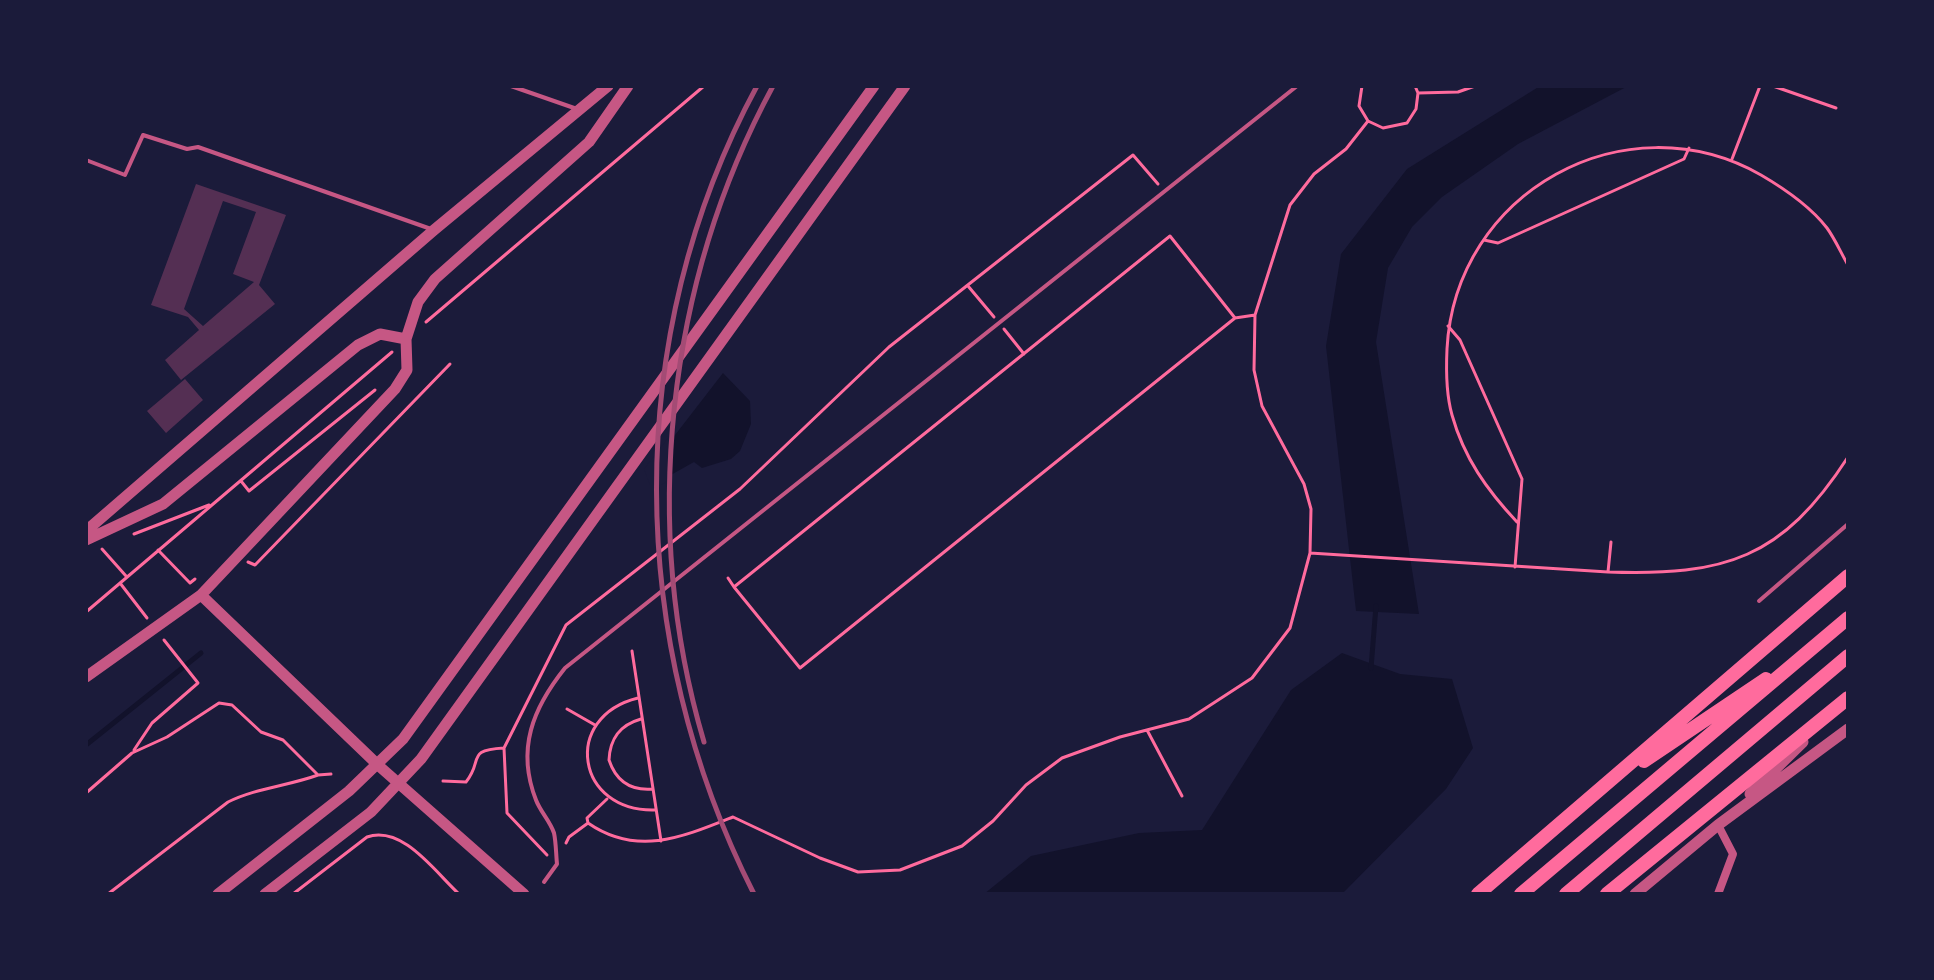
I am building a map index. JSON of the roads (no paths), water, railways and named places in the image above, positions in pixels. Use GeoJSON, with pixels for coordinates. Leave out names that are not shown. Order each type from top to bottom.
{"type":"FeatureCollection","features":[{"type":"Feature","properties":{"kind":"highway"},"geometry":{"type":"LineString","coordinates":[[1478,894],[1848,576]]}},
{"type":"Feature","properties":{"kind":"highway"},"geometry":{"type":"LineString","coordinates":[[1521,894],[1848,618]]}},
{"type":"Feature","properties":{"kind":"highway"},"geometry":{"type":"LineString","coordinates":[[1590,797],[1848,624]]}},
{"type":"Feature","properties":{"kind":"highway"},"geometry":{"type":"LineString","coordinates":[[1566,894],[1848,656]]}},
{"type":"Feature","properties":{"kind":"highway"},"geometry":{"type":"LineString","coordinates":[[1607,894],[1848,698]]}},
{"type":"Feature","properties":{"kind":"street"},"geometry":{"type":"LineString","coordinates":[[86,531],[434,230],[608,86]]}},
{"type":"Feature","properties":{"kind":"street"},"geometry":{"type":"LineString","coordinates":[[86,677],[201,595],[395,389],[407,370],[402,343],[418,302],[435,279],[589,142],[628,86]]}},
{"type":"Feature","properties":{"kind":"street"},"geometry":{"type":"LineString","coordinates":[[218,894],[379,766],[412,726],[874,86]]}},
{"type":"Feature","properties":{"kind":"street"},"geometry":{"type":"LineString","coordinates":[[265,894],[371,812],[421,759],[905,86]]}},
{"type":"Feature","properties":{"kind":"street"},"geometry":{"type":"LineString","coordinates":[[86,540],[163,504],[358,345],[380,334],[402,343]]}},
{"type":"Feature","properties":{"kind":"street"},"geometry":{"type":"LineString","coordinates":[[201,595],[379,766],[524,894]]}},
{"type":"Feature","properties":{"kind":"street"},"geometry":{"type":"LineString","coordinates":[[1718,825],[1848,698]]}},
{"type":"Feature","properties":{"kind":"street"},"geometry":{"type":"LineString","coordinates":[[1635,894],[1718,825],[1848,729]]}},
{"type":"Feature","properties":{"kind":"street"},"geometry":{"type":"LineString","coordinates":[[1718,825],[1733,854],[1718,894]]}},
{"type":"Feature","properties":{"kind":"lane"},"geometry":{"type":"LineString","coordinates":[[511,86],[579,110]]}},
{"type":"Feature","properties":{"kind":"lane"},"geometry":{"type":"LineString","coordinates":[[544,882],[557,864],[553,832],[536,801],[528,758],[529,735],[542,697],[565,668],[1297,86]]}},
{"type":"Feature","properties":{"kind":"lane"},"geometry":{"type":"LineString","coordinates":[[86,160],[125,175],[143,135],[187,149],[198,147],[434,230]]}},
{"type":"Feature","properties":{"kind":"lane"},"geometry":{"type":"LineString","coordinates":[[1759,601],[1848,524]]}},
{"type":"Feature","properties":{"kind":"waterway"},"geometry":{"type":"LineString","coordinates":[[1371,668],[1376,606]]}},
{"type":"Feature","properties":{"kind":"waterway"},"geometry":{"type":"LineString","coordinates":[[86,745],[201,653]]}},
{"type":"Feature","properties":{"kind":"railway"},"geometry":{"type":"LineString","coordinates":[[754,894],[712,797],[681,697],[663,594],[656,490],[663,386],[681,283],[713,182],[757,86]]}},
{"type":"Feature","properties":{"kind":"railway"},"geometry":{"type":"LineString","coordinates":[[704,742],[684,660],[673,576],[669,492],[674,407],[687,324],[708,242],[737,162],[773,86]]}}]}
